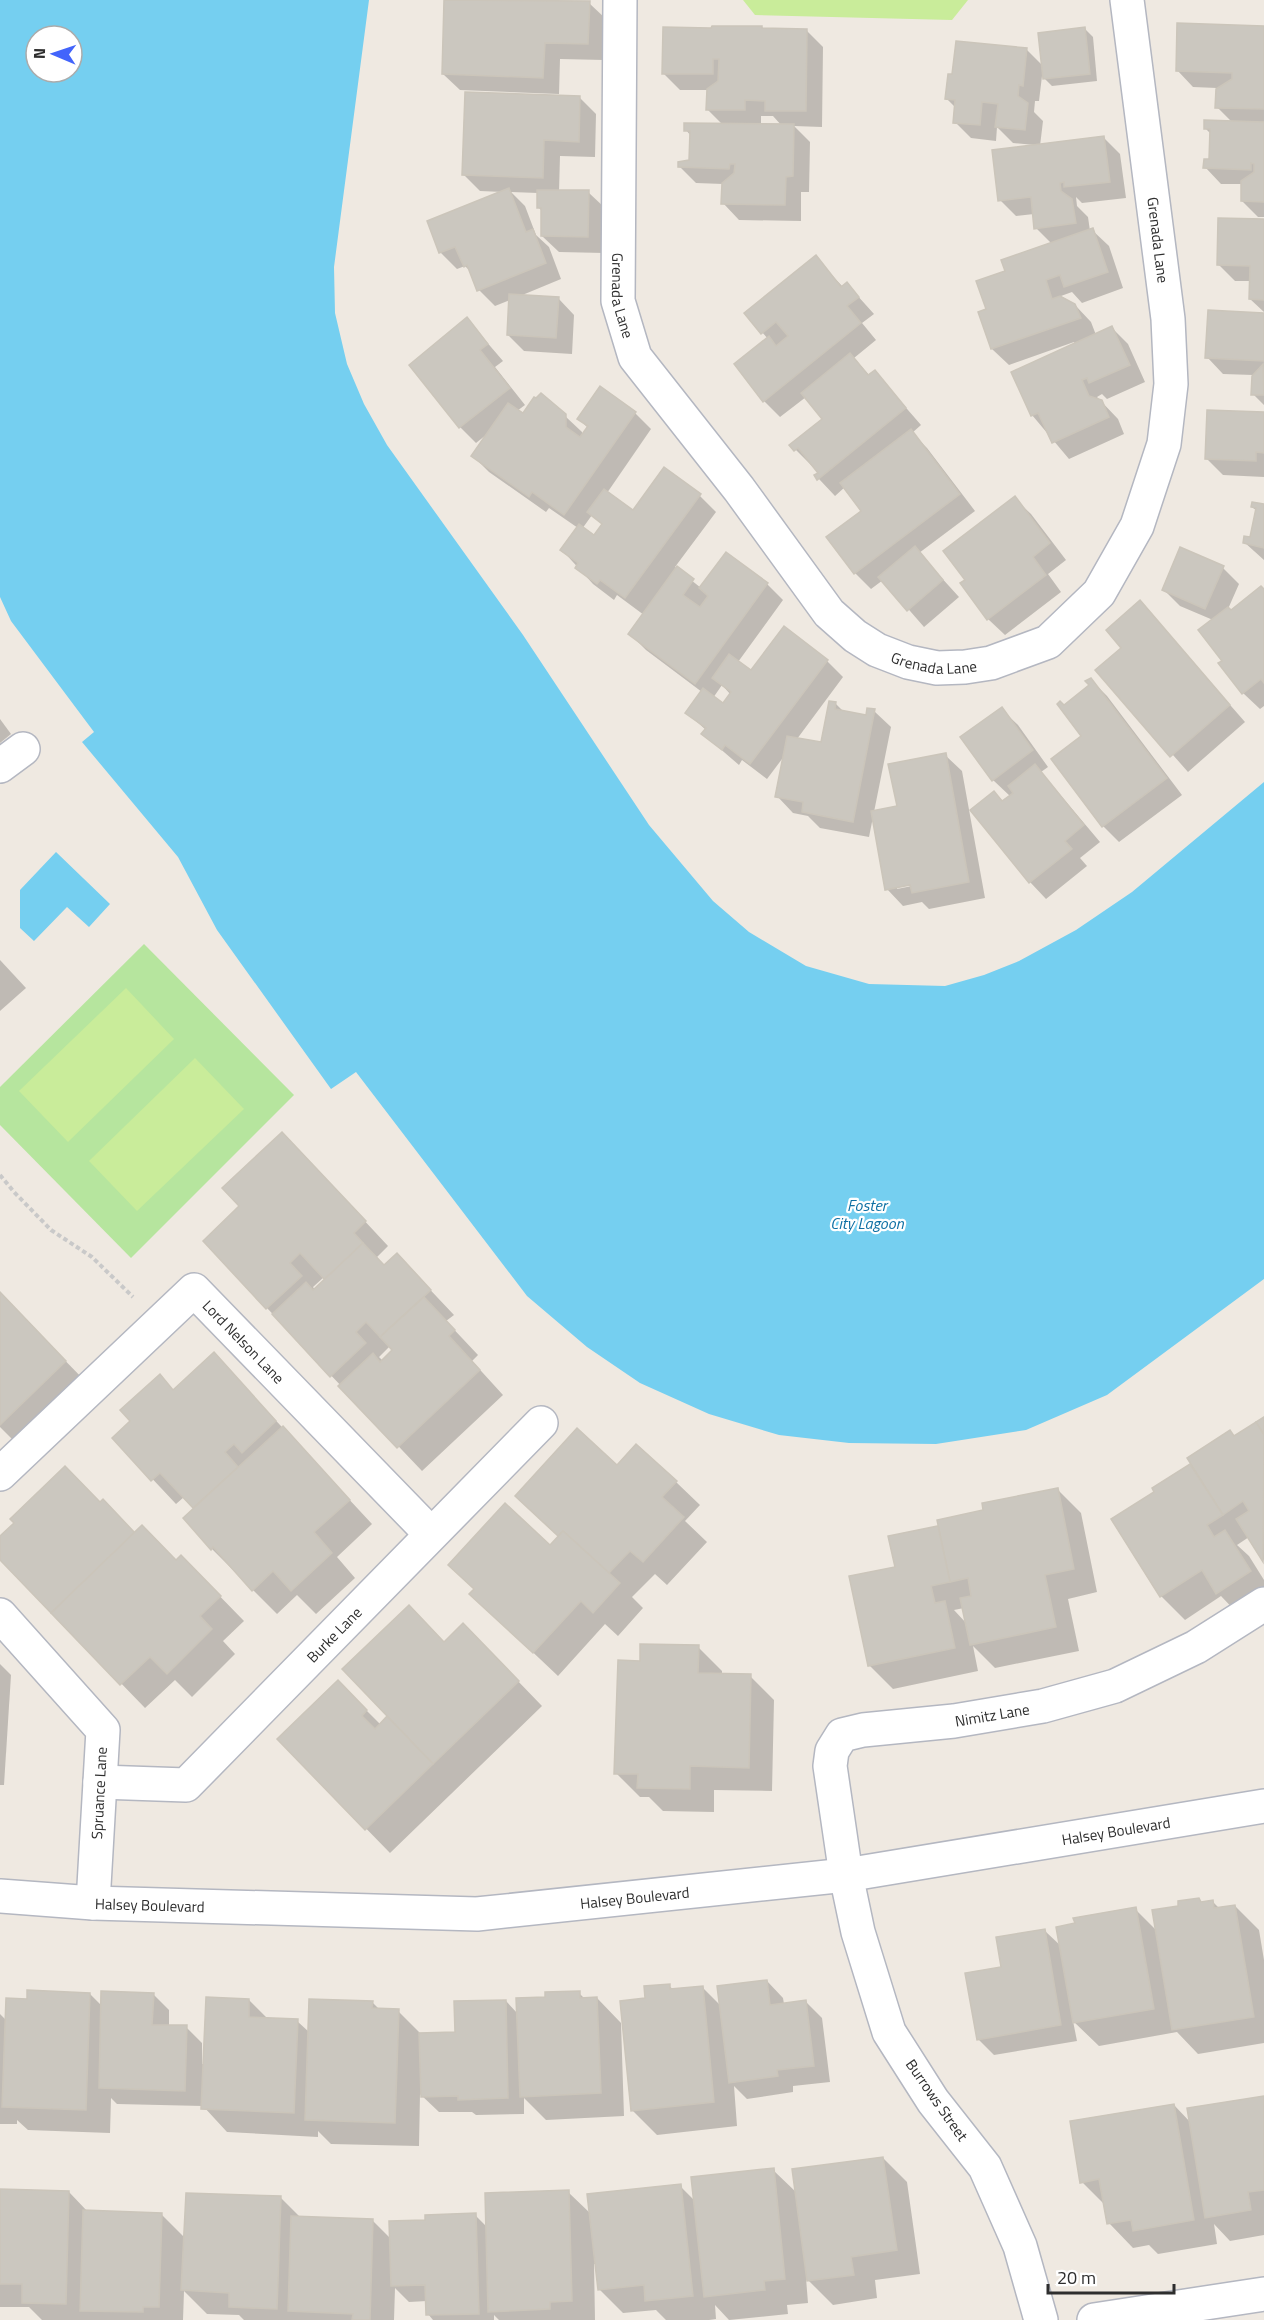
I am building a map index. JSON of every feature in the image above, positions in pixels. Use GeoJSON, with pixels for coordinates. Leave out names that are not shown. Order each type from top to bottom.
{"type":"FeatureCollection","features":[{"type":"Feature","properties":{"kind":"street","name":"Grenada Lane"},"geometry":{"type":"LineString","coordinates":[[620,0],[618,301],[635,357],[739,489],[830,613],[855,636],[877,650],[908,662],[937,668],[991,663],[1048,642],[1099,593],[1137,526],[1164,444],[1171,384],[1168,319],[1127,0]]}},
{"type":"Feature","properties":{"kind":"street","name":"Lord Nelson Lane"},"geometry":{"type":"LineString","coordinates":[[0,1474],[194,1290],[431,1534]]}},
{"type":"Feature","properties":{"kind":"street","name":"Burke Lane"},"geometry":{"type":"LineString","coordinates":[[100,1782],[186,1785],[541,1423]]}},
{"type":"Feature","properties":{"kind":"street","name":"Nimitz Lane"},"geometry":{"type":"LineString","coordinates":[[846,1875],[830,1766],[831,1751],[842,1734],[954,1721],[1043,1706],[1115,1686],[1196,1647],[1264,1604]]}},
{"type":"Feature","properties":{"kind":"street","name":"Spruance Lane"},"geometry":{"type":"LineString","coordinates":[[0,1615],[103,1730],[93,1903]]}},
{"type":"Feature","properties":{"kind":"street","name":"Halsey Boulevard"},"geometry":{"type":"LineString","coordinates":[[0,1896],[93,1903],[477,1914],[846,1875],[1264,1806]]}},
{"type":"Feature","properties":{"kind":"street","name":"Burrows Street"},"geometry":{"type":"LineString","coordinates":[[846,1875],[858,1932],[889,2031],[933,2101],[985,2167],[1020,2246],[1041,2320]]}},
{"type":"Feature","properties":{"kind":"street"},"geometry":{"type":"LineString","coordinates":[[1094,2320],[1264,2294]]}},
{"type":"Feature","properties":{"kind":"path"},"geometry":{"type":"LineString","coordinates":[[0,1174],[51,1230],[92,1257],[158,1324]]}},
{"type":"Feature","properties":{"kind":"green space"},"geometry":{"type":"Polygon","coordinates":[[[743,0],[968,0],[952,20],[755,15],[743,0]]]}},
{"type":"Feature","properties":{"kind":"green space"},"geometry":{"type":"Polygon","coordinates":[[[144,944],[294,1095],[131,1258],[0,1125],[0,1087],[144,944]]]}},
{"type":"Feature","properties":{"kind":"green space"},"geometry":{"type":"Polygon","coordinates":[[[126,988],[174,1039],[68,1142],[19,1091],[126,988]]]}},
{"type":"Feature","properties":{"kind":"green space"},"geometry":{"type":"Polygon","coordinates":[[[195,1058],[244,1109],[137,1211],[89,1161],[195,1058]]]}},
{"type":"Feature","properties":{"kind":"water","name":"Foster City Lagoon"},"geometry":{"type":"Polygon","coordinates":[[[0,0],[369,0],[334,267],[335,313],[347,364],[364,404],[387,445],[523,635],[649,825],[713,901],[749,932],[806,966],[869,984],[945,986],[984,975],[1019,961],[1076,930],[1132,892],[1264,782],[1264,1279],[1107,1395],[1026,1430],[936,1444],[849,1443],[779,1435],[709,1414],[640,1383],[587,1347],[527,1296],[356,1072],[331,1089],[217,930],[178,857],[82,742],[94,732],[11,621],[0,597],[0,0]]]}},
{"type":"Feature","properties":{"kind":"water"},"geometry":{"type":"Polygon","coordinates":[[[56,852],[110,904],[89,927],[67,907],[34,941],[20,928],[20,890],[56,852]]]}},
{"type":"Feature","properties":{"kind":"building"},"geometry":{"type":"Polygon","coordinates":[[[444,0],[590,1],[588,44],[545,43],[543,78],[442,74],[444,0]]]}},
{"type":"Feature","properties":{"kind":"building"},"geometry":{"type":"Polygon","coordinates":[[[1177,23],[1264,26],[1264,109],[1215,108],[1216,89],[1232,79],[1232,73],[1176,71],[1177,23]]]}},
{"type":"Feature","properties":{"kind":"building"},"geometry":{"type":"Polygon","coordinates":[[[712,26],[807,29],[806,111],[765,111],[765,101],[745,100],[745,110],[706,110],[707,89],[718,81],[719,59],[713,59],[713,74],[662,74],[663,27],[711,28],[712,26]]]}},
{"type":"Feature","properties":{"kind":"building"},"geometry":{"type":"Polygon","coordinates":[[[1085,27],[1090,74],[1043,79],[1038,33],[1085,27]]]}},
{"type":"Feature","properties":{"kind":"building"},"geometry":{"type":"Polygon","coordinates":[[[956,41],[1027,48],[1023,86],[1019,85],[1018,96],[1028,103],[1025,130],[995,127],[998,104],[982,102],[980,125],[953,123],[955,100],[945,99],[948,74],[952,74],[956,41]]]}},
{"type":"Feature","properties":{"kind":"building"},"geometry":{"type":"Polygon","coordinates":[[[465,92],[580,96],[579,142],[544,140],[543,178],[462,175],[465,92]]]}},
{"type":"Feature","properties":{"kind":"building"},"geometry":{"type":"Polygon","coordinates":[[[1204,120],[1264,122],[1264,202],[1241,201],[1241,181],[1254,172],[1254,164],[1251,163],[1251,170],[1203,168],[1204,159],[1209,159],[1210,129],[1204,129],[1204,120]]]}},
{"type":"Feature","properties":{"kind":"building"},"geometry":{"type":"Polygon","coordinates":[[[684,123],[794,124],[793,176],[786,177],[785,205],[721,204],[722,183],[734,173],[735,164],[730,164],[729,169],[678,167],[678,162],[689,160],[690,131],[684,131],[684,123]]]}},
{"type":"Feature","properties":{"kind":"building"},"geometry":{"type":"Polygon","coordinates":[[[1104,136],[1110,182],[1064,187],[1064,182],[1060,183],[1061,191],[1072,199],[1076,223],[1034,229],[1031,197],[998,201],[992,150],[1104,136]]]}},
{"type":"Feature","properties":{"kind":"building"},"geometry":{"type":"Polygon","coordinates":[[[509,188],[526,232],[533,229],[546,263],[477,291],[467,265],[464,267],[455,247],[439,253],[427,221],[509,188]]]}},
{"type":"Feature","properties":{"kind":"building"},"geometry":{"type":"Polygon","coordinates":[[[537,190],[589,190],[588,237],[541,236],[541,208],[537,208],[537,190]]]}},
{"type":"Feature","properties":{"kind":"building"},"geometry":{"type":"Polygon","coordinates":[[[1218,218],[1264,219],[1264,300],[1249,299],[1250,266],[1217,265],[1218,218]]]}},
{"type":"Feature","properties":{"kind":"building"},"geometry":{"type":"Polygon","coordinates":[[[1093,228],[1108,272],[1064,287],[1060,275],[1046,280],[1052,299],[1060,296],[1075,304],[1081,318],[991,349],[978,312],[986,309],[976,281],[1005,271],[1001,260],[1093,228]]]}},
{"type":"Feature","properties":{"kind":"building"},"geometry":{"type":"Polygon","coordinates":[[[816,255],[841,287],[847,282],[859,297],[847,306],[861,323],[763,402],[734,364],[769,336],[776,346],[788,336],[776,322],[761,334],[744,313],[816,255]]]}},
{"type":"Feature","properties":{"kind":"building"},"geometry":{"type":"Polygon","coordinates":[[[509,294],[559,297],[556,338],[507,335],[509,294]]]}},
{"type":"Feature","properties":{"kind":"building"},"geometry":{"type":"Polygon","coordinates":[[[1208,310],[1264,313],[1264,361],[1205,358],[1208,310]]]}},
{"type":"Feature","properties":{"kind":"building"},"geometry":{"type":"Polygon","coordinates":[[[467,317],[488,344],[480,350],[510,388],[459,428],[409,365],[467,317]]]}},
{"type":"Feature","properties":{"kind":"building"},"geometry":{"type":"Polygon","coordinates":[[[1112,326],[1130,365],[1089,383],[1087,378],[1082,380],[1089,396],[1102,400],[1109,417],[1052,443],[1038,413],[1031,416],[1011,372],[1112,326]]]}},
{"type":"Feature","properties":{"kind":"building"},"geometry":{"type":"Polygon","coordinates":[[[850,353],[868,375],[875,370],[906,408],[817,480],[814,475],[818,473],[798,448],[794,451],[789,445],[822,419],[801,393],[850,353]]]}},
{"type":"Feature","properties":{"kind":"building"},"geometry":{"type":"Polygon","coordinates":[[[1263,364],[1264,395],[1251,395],[1252,376],[1263,364]]]}},
{"type":"Feature","properties":{"kind":"building"},"geometry":{"type":"Polygon","coordinates":[[[600,386],[636,412],[564,515],[532,492],[529,497],[471,456],[508,403],[523,413],[534,397],[536,398],[541,393],[566,414],[566,427],[580,437],[588,426],[577,419],[600,386]]]}},
{"type":"Feature","properties":{"kind":"building"},"geometry":{"type":"Polygon","coordinates":[[[1207,410],[1264,412],[1264,453],[1256,452],[1256,461],[1205,459],[1207,410]]]}},
{"type":"Feature","properties":{"kind":"building"},"geometry":{"type":"Polygon","coordinates":[[[911,429],[960,494],[854,574],[826,537],[861,511],[840,483],[911,429]]]}},
{"type":"Feature","properties":{"kind":"building"},"geometry":{"type":"Polygon","coordinates":[[[664,467],[701,494],[625,598],[600,580],[597,584],[575,568],[578,563],[560,550],[579,524],[594,535],[602,524],[587,512],[604,489],[633,510],[664,467]]]}},
{"type":"Feature","properties":{"kind":"building"},"geometry":{"type":"Polygon","coordinates":[[[1015,496],[1050,543],[1033,557],[1046,575],[987,620],[960,583],[965,580],[943,551],[1015,496]]]}},
{"type":"Feature","properties":{"kind":"building"},"geometry":{"type":"Polygon","coordinates":[[[1252,502],[1264,504],[1264,548],[1243,543],[1244,536],[1250,537],[1256,508],[1251,507],[1252,502]]]}},
{"type":"Feature","properties":{"kind":"building"},"geometry":{"type":"Polygon","coordinates":[[[915,546],[943,580],[907,611],[878,577],[915,546]]]}},
{"type":"Feature","properties":{"kind":"building"},"geometry":{"type":"Polygon","coordinates":[[[1180,547],[1224,566],[1205,609],[1162,590],[1180,547]]]}},
{"type":"Feature","properties":{"kind":"building"},"geometry":{"type":"Polygon","coordinates":[[[726,552],[768,583],[695,684],[628,634],[677,566],[694,579],[683,595],[700,607],[708,596],[699,588],[726,552]]]}},
{"type":"Feature","properties":{"kind":"building"},"geometry":{"type":"Polygon","coordinates":[[[1261,586],[1264,589],[1264,683],[1261,679],[1242,694],[1218,663],[1222,661],[1198,630],[1228,607],[1231,610],[1261,586]]]}},
{"type":"Feature","properties":{"kind":"building"},"geometry":{"type":"Polygon","coordinates":[[[1140,600],[1230,705],[1170,757],[1095,670],[1121,648],[1106,630],[1140,600]]]}},
{"type":"Feature","properties":{"kind":"building"},"geometry":{"type":"Polygon","coordinates":[[[784,626],[828,660],[750,764],[725,745],[722,750],[701,734],[706,728],[685,713],[703,688],[723,703],[731,692],[712,678],[729,654],[751,670],[784,626]]]}},
{"type":"Feature","properties":{"kind":"building"},"geometry":{"type":"Polygon","coordinates":[[[1091,678],[1167,778],[1102,827],[1051,759],[1081,736],[1057,704],[1060,701],[1064,705],[1089,685],[1085,681],[1091,678]]]}},
{"type":"Feature","properties":{"kind":"building"},"geometry":{"type":"Polygon","coordinates":[[[829,701],[836,702],[835,709],[866,715],[867,708],[875,709],[853,822],[802,812],[803,802],[775,797],[787,736],[821,742],[829,701]]]}},
{"type":"Feature","properties":{"kind":"building"},"geometry":{"type":"Polygon","coordinates":[[[1002,707],[1033,750],[992,781],[960,737],[1002,707]]]}},
{"type":"Feature","properties":{"kind":"building"},"geometry":{"type":"Polygon","coordinates":[[[946,753],[969,882],[912,893],[910,885],[885,890],[871,811],[897,806],[888,764],[946,753]]]}},
{"type":"Feature","properties":{"kind":"building"},"geometry":{"type":"Polygon","coordinates":[[[1035,764],[1084,825],[1065,841],[1072,849],[1029,883],[970,810],[994,791],[1002,801],[1013,793],[1008,786],[1035,764]]]}},
{"type":"Feature","properties":{"kind":"building"},"geometry":{"type":"Polygon","coordinates":[[[282,1132],[366,1221],[354,1233],[363,1243],[325,1280],[300,1253],[290,1263],[302,1276],[266,1309],[203,1241],[239,1206],[222,1188],[282,1132]]]}},
{"type":"Feature","properties":{"kind":"building"},"geometry":{"type":"Polygon","coordinates":[[[363,1243],[384,1265],[397,1253],[431,1290],[380,1337],[366,1322],[356,1332],[366,1343],[330,1377],[272,1314],[306,1282],[313,1290],[363,1243]]]}},
{"type":"Feature","properties":{"kind":"building"},"geometry":{"type":"Polygon","coordinates":[[[0,1292],[66,1361],[0,1425],[0,1292]]]}},
{"type":"Feature","properties":{"kind":"building"},"geometry":{"type":"Polygon","coordinates":[[[424,1297],[455,1330],[449,1336],[480,1370],[397,1448],[338,1386],[373,1353],[380,1362],[392,1350],[380,1337],[424,1297]]]}},
{"type":"Feature","properties":{"kind":"building"},"geometry":{"type":"Polygon","coordinates":[[[214,1352],[276,1421],[242,1453],[234,1444],[225,1452],[238,1467],[193,1508],[160,1473],[151,1481],[112,1438],[130,1421],[120,1410],[160,1374],[173,1390],[214,1352]]]}},
{"type":"Feature","properties":{"kind":"building"},"geometry":{"type":"Polygon","coordinates":[[[1264,1417],[1264,1435],[1256,1422],[1264,1417]]]}},
{"type":"Feature","properties":{"kind":"building"},"geometry":{"type":"Polygon","coordinates":[[[1256,1422],[1264,1435],[1263,1562],[1236,1519],[1249,1511],[1243,1501],[1223,1515],[1187,1458],[1230,1430],[1234,1436],[1256,1422]]]}},
{"type":"Feature","properties":{"kind":"building"},"geometry":{"type":"Polygon","coordinates":[[[283,1426],[350,1500],[314,1532],[332,1553],[291,1591],[273,1571],[252,1591],[213,1547],[211,1550],[183,1518],[283,1426]]]}},
{"type":"Feature","properties":{"kind":"building"},"geometry":{"type":"Polygon","coordinates":[[[577,1428],[617,1465],[636,1444],[677,1481],[662,1497],[684,1517],[643,1562],[630,1551],[609,1573],[563,1531],[558,1536],[515,1496],[577,1428]]]}},
{"type":"Feature","properties":{"kind":"building"},"geometry":{"type":"Polygon","coordinates":[[[1190,1464],[1223,1515],[1207,1525],[1214,1537],[1225,1530],[1251,1571],[1216,1594],[1202,1570],[1160,1597],[1111,1519],[1154,1492],[1152,1488],[1190,1464]]]}},
{"type":"Feature","properties":{"kind":"building"},"geometry":{"type":"Polygon","coordinates":[[[65,1466],[100,1502],[103,1499],[135,1533],[51,1613],[0,1560],[0,1536],[14,1523],[10,1519],[65,1466]]]}},
{"type":"Feature","properties":{"kind":"building"},"geometry":{"type":"Polygon","coordinates":[[[1058,1488],[1074,1569],[1045,1575],[1056,1627],[970,1645],[960,1598],[971,1596],[968,1578],[950,1582],[937,1520],[983,1510],[982,1503],[1058,1488]]]}},
{"type":"Feature","properties":{"kind":"building"},"geometry":{"type":"Polygon","coordinates":[[[505,1503],[550,1545],[563,1531],[620,1583],[593,1613],[581,1601],[533,1653],[469,1594],[474,1589],[448,1565],[505,1503]]]}},
{"type":"Feature","properties":{"kind":"building"},"geometry":{"type":"Polygon","coordinates":[[[142,1525],[176,1560],[181,1555],[221,1596],[200,1616],[212,1629],[167,1674],[150,1657],[120,1685],[51,1613],[142,1525]]]}},
{"type":"Feature","properties":{"kind":"building"},"geometry":{"type":"Polygon","coordinates":[[[938,1526],[950,1582],[931,1586],[935,1603],[945,1601],[955,1648],[868,1666],[849,1576],[895,1567],[888,1536],[938,1526]]]}},
{"type":"Feature","properties":{"kind":"building"},"geometry":{"type":"Polygon","coordinates":[[[409,1605],[444,1642],[463,1623],[519,1681],[433,1764],[342,1669],[409,1605]]]}},
{"type":"Feature","properties":{"kind":"building"},"geometry":{"type":"Polygon","coordinates":[[[640,1644],[699,1645],[698,1673],[751,1674],[749,1768],[690,1766],[690,1789],[637,1788],[638,1774],[614,1774],[618,1660],[640,1661],[640,1644]]]}},
{"type":"Feature","properties":{"kind":"building"},"geometry":{"type":"Polygon","coordinates":[[[338,1680],[367,1710],[362,1716],[375,1729],[387,1716],[433,1764],[365,1830],[277,1739],[338,1680]]]}},
{"type":"Feature","properties":{"kind":"building"},"geometry":{"type":"Polygon","coordinates":[[[1199,1898],[1201,1902],[1213,1900],[1214,1908],[1235,1905],[1254,2017],[1172,2030],[1152,1910],[1178,1906],[1178,1901],[1199,1898]]]}},
{"type":"Feature","properties":{"kind":"building"},"geometry":{"type":"Polygon","coordinates":[[[1136,1907],[1154,2009],[1073,2023],[1056,1927],[1075,1923],[1073,1918],[1136,1907]]]}},
{"type":"Feature","properties":{"kind":"building"},"geometry":{"type":"Polygon","coordinates":[[[1045,1929],[1061,2025],[977,2040],[965,1973],[1001,1967],[996,1937],[1045,1929]]]}},
{"type":"Feature","properties":{"kind":"building"},"geometry":{"type":"Polygon","coordinates":[[[767,1980],[770,2005],[806,2000],[814,2066],[777,2070],[778,2076],[729,2083],[717,1986],[767,1980]]]}},
{"type":"Feature","properties":{"kind":"building"},"geometry":{"type":"Polygon","coordinates":[[[670,1984],[670,1989],[703,1986],[714,2102],[631,2111],[620,2001],[645,1998],[644,1986],[670,1984]]]}},
{"type":"Feature","properties":{"kind":"building"},"geometry":{"type":"Polygon","coordinates":[[[27,1990],[90,1993],[86,2110],[2,2107],[6,1998],[27,1999],[27,1990]]]}},
{"type":"Feature","properties":{"kind":"building"},"geometry":{"type":"Polygon","coordinates":[[[101,1991],[154,1993],[152,2025],[187,2025],[185,2091],[99,2088],[101,1991]]]}},
{"type":"Feature","properties":{"kind":"building"},"geometry":{"type":"Polygon","coordinates":[[[580,1991],[580,1998],[597,1997],[601,2093],[520,2097],[516,1998],[545,1997],[545,1992],[580,1991]]]}},
{"type":"Feature","properties":{"kind":"building"},"geometry":{"type":"Polygon","coordinates":[[[206,1997],[249,1999],[249,2017],[298,2019],[294,2113],[201,2109],[206,1997]]]}},
{"type":"Feature","properties":{"kind":"building"},"geometry":{"type":"Polygon","coordinates":[[[309,1999],[373,2001],[372,2008],[399,2009],[395,2123],[305,2120],[309,1999]]]}},
{"type":"Feature","properties":{"kind":"building"},"geometry":{"type":"Polygon","coordinates":[[[506,2000],[508,2098],[458,2100],[458,2096],[421,2097],[419,2033],[455,2032],[454,2001],[506,2000]]]}},
{"type":"Feature","properties":{"kind":"building"},"geometry":{"type":"Polygon","coordinates":[[[1264,2096],[1264,2190],[1248,2192],[1251,2210],[1205,2218],[1187,2108],[1264,2096]]]}},
{"type":"Feature","properties":{"kind":"building"},"geometry":{"type":"Polygon","coordinates":[[[1174,2104],[1194,2220],[1133,2231],[1131,2220],[1107,2224],[1099,2179],[1080,2183],[1070,2121],[1174,2104]]]}},
{"type":"Feature","properties":{"kind":"building"},"geometry":{"type":"Polygon","coordinates":[[[883,2157],[897,2250],[851,2257],[854,2275],[807,2281],[792,2169],[883,2157]]]}},
{"type":"Feature","properties":{"kind":"building"},"geometry":{"type":"Polygon","coordinates":[[[774,2168],[785,2279],[764,2281],[765,2290],[704,2297],[691,2177],[774,2168]]]}},
{"type":"Feature","properties":{"kind":"building"},"geometry":{"type":"Polygon","coordinates":[[[681,2184],[693,2296],[645,2301],[644,2285],[598,2290],[587,2194],[681,2184]]]}},
{"type":"Feature","properties":{"kind":"building"},"geometry":{"type":"Polygon","coordinates":[[[0,2189],[69,2191],[66,2304],[22,2303],[22,2284],[0,2284],[0,2189]]]}},
{"type":"Feature","properties":{"kind":"building"},"geometry":{"type":"Polygon","coordinates":[[[569,2190],[572,2301],[550,2302],[550,2309],[488,2312],[485,2193],[569,2190]]]}},
{"type":"Feature","properties":{"kind":"building"},"geometry":{"type":"Polygon","coordinates":[[[186,2193],[281,2196],[277,2309],[229,2307],[229,2293],[181,2290],[186,2193]]]}},
{"type":"Feature","properties":{"kind":"building"},"geometry":{"type":"Polygon","coordinates":[[[83,2210],[162,2213],[159,2307],[143,2307],[143,2312],[80,2311],[83,2210]]]}},
{"type":"Feature","properties":{"kind":"building"},"geometry":{"type":"Polygon","coordinates":[[[476,2213],[479,2314],[426,2315],[425,2285],[391,2286],[389,2221],[425,2220],[425,2215],[476,2213]]]}},
{"type":"Feature","properties":{"kind":"building"},"geometry":{"type":"Polygon","coordinates":[[[291,2216],[373,2219],[370,2320],[352,2320],[353,2314],[288,2311],[291,2216]]]}}]}
